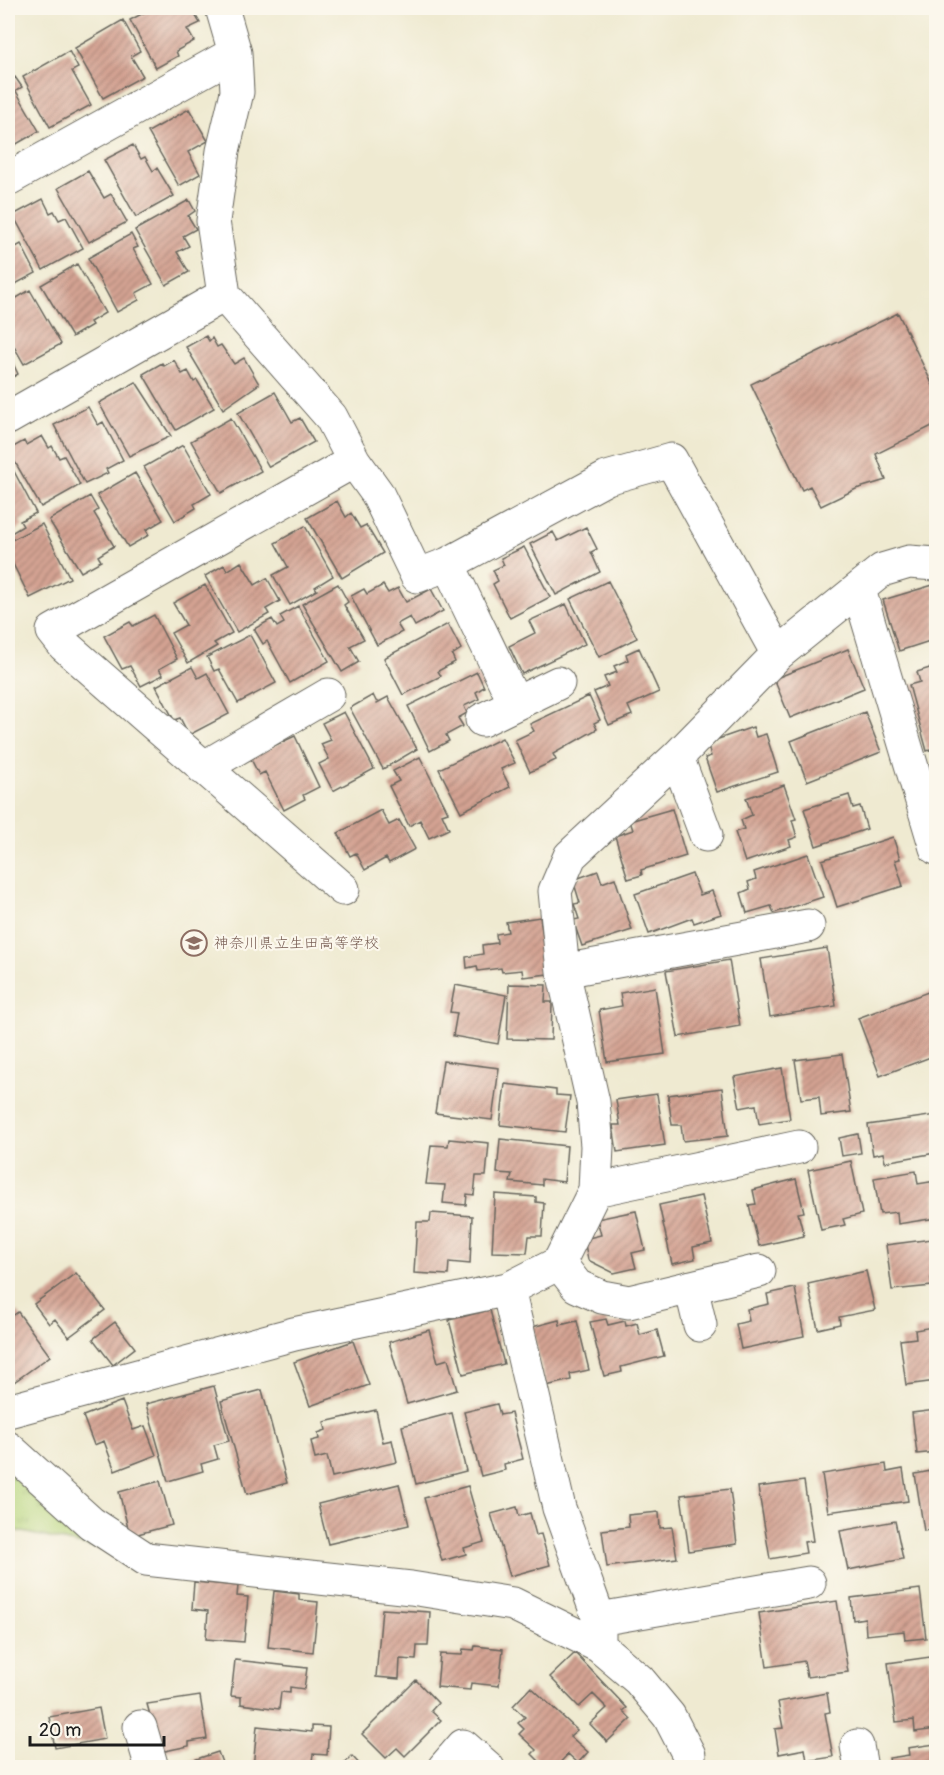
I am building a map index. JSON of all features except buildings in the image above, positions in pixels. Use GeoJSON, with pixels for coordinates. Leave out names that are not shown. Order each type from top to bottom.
{"type":"FeatureCollection","features":[{"type":"Feature","properties":{"kind":"street"},"geometry":{"type":"LineString","coordinates":[[222,8],[235,53],[237,92],[223,151],[213,221],[224,295],[331,417],[354,461],[377,493],[417,576],[448,564],[607,478],[671,460],[778,654]]}},
{"type":"Feature","properties":{"kind":"street"},"geometry":{"type":"LineString","coordinates":[[8,179],[235,53]]}},
{"type":"Feature","properties":{"kind":"street"},"geometry":{"type":"LineString","coordinates":[[8,418],[224,295]]}},
{"type":"Feature","properties":{"kind":"street"},"geometry":{"type":"LineString","coordinates":[[343,889],[64,645],[53,631],[354,461]]}},
{"type":"Feature","properties":{"kind":"street"},"geometry":{"type":"LineString","coordinates":[[8,1411],[294,1334],[508,1289],[559,1263],[595,1190],[597,1146],[593,1102],[563,971],[555,891],[570,856],[677,757],[778,654],[882,570],[909,562],[936,564]]}},
{"type":"Feature","properties":{"kind":"street"},"geometry":{"type":"LineString","coordinates":[[448,564],[515,703]]}},
{"type":"Feature","properties":{"kind":"street"},"geometry":{"type":"LineString","coordinates":[[859,590],[936,848]]}},
{"type":"Feature","properties":{"kind":"street"},"geometry":{"type":"LineString","coordinates":[[482,720],[558,684]]}},
{"type":"Feature","properties":{"kind":"street"},"geometry":{"type":"LineString","coordinates":[[203,768],[328,695]]}},
{"type":"Feature","properties":{"kind":"street"},"geometry":{"type":"LineString","coordinates":[[677,757],[706,835]]}},
{"type":"Feature","properties":{"kind":"street"},"geometry":{"type":"LineString","coordinates":[[563,971],[808,926]]}},
{"type":"Feature","properties":{"kind":"street"},"geometry":{"type":"LineString","coordinates":[[595,1190],[799,1147]]}},
{"type":"Feature","properties":{"kind":"street"},"geometry":{"type":"LineString","coordinates":[[559,1263],[577,1286],[602,1297],[629,1302],[759,1271]]}},
{"type":"Feature","properties":{"kind":"street"},"geometry":{"type":"LineString","coordinates":[[691,1287],[700,1325]]}},
{"type":"Feature","properties":{"kind":"street"},"geometry":{"type":"LineString","coordinates":[[508,1289],[559,1508],[599,1632],[669,1716],[689,1755],[688,1767]]}},
{"type":"Feature","properties":{"kind":"street"},"geometry":{"type":"LineString","coordinates":[[8,1448],[91,1523],[146,1559],[411,1588],[513,1604],[599,1632],[809,1583]]}},
{"type":"Feature","properties":{"kind":"street"},"geometry":{"type":"LineString","coordinates":[[140,1727],[152,1767]]}},
{"type":"Feature","properties":{"kind":"street"},"geometry":{"type":"LineString","coordinates":[[444,1767],[463,1746],[488,1767]]}},
{"type":"Feature","properties":{"kind":"green space"},"geometry":{"type":"Polygon","coordinates":[[[8,1471],[52,1514],[101,1549],[8,1529],[8,1471]]]}},
{"type":"Feature","properties":{"kind":"place","name":"神奈川県立生田高等学校"},"geometry":{"type":"Point","coordinates":[194,943]}}]}
